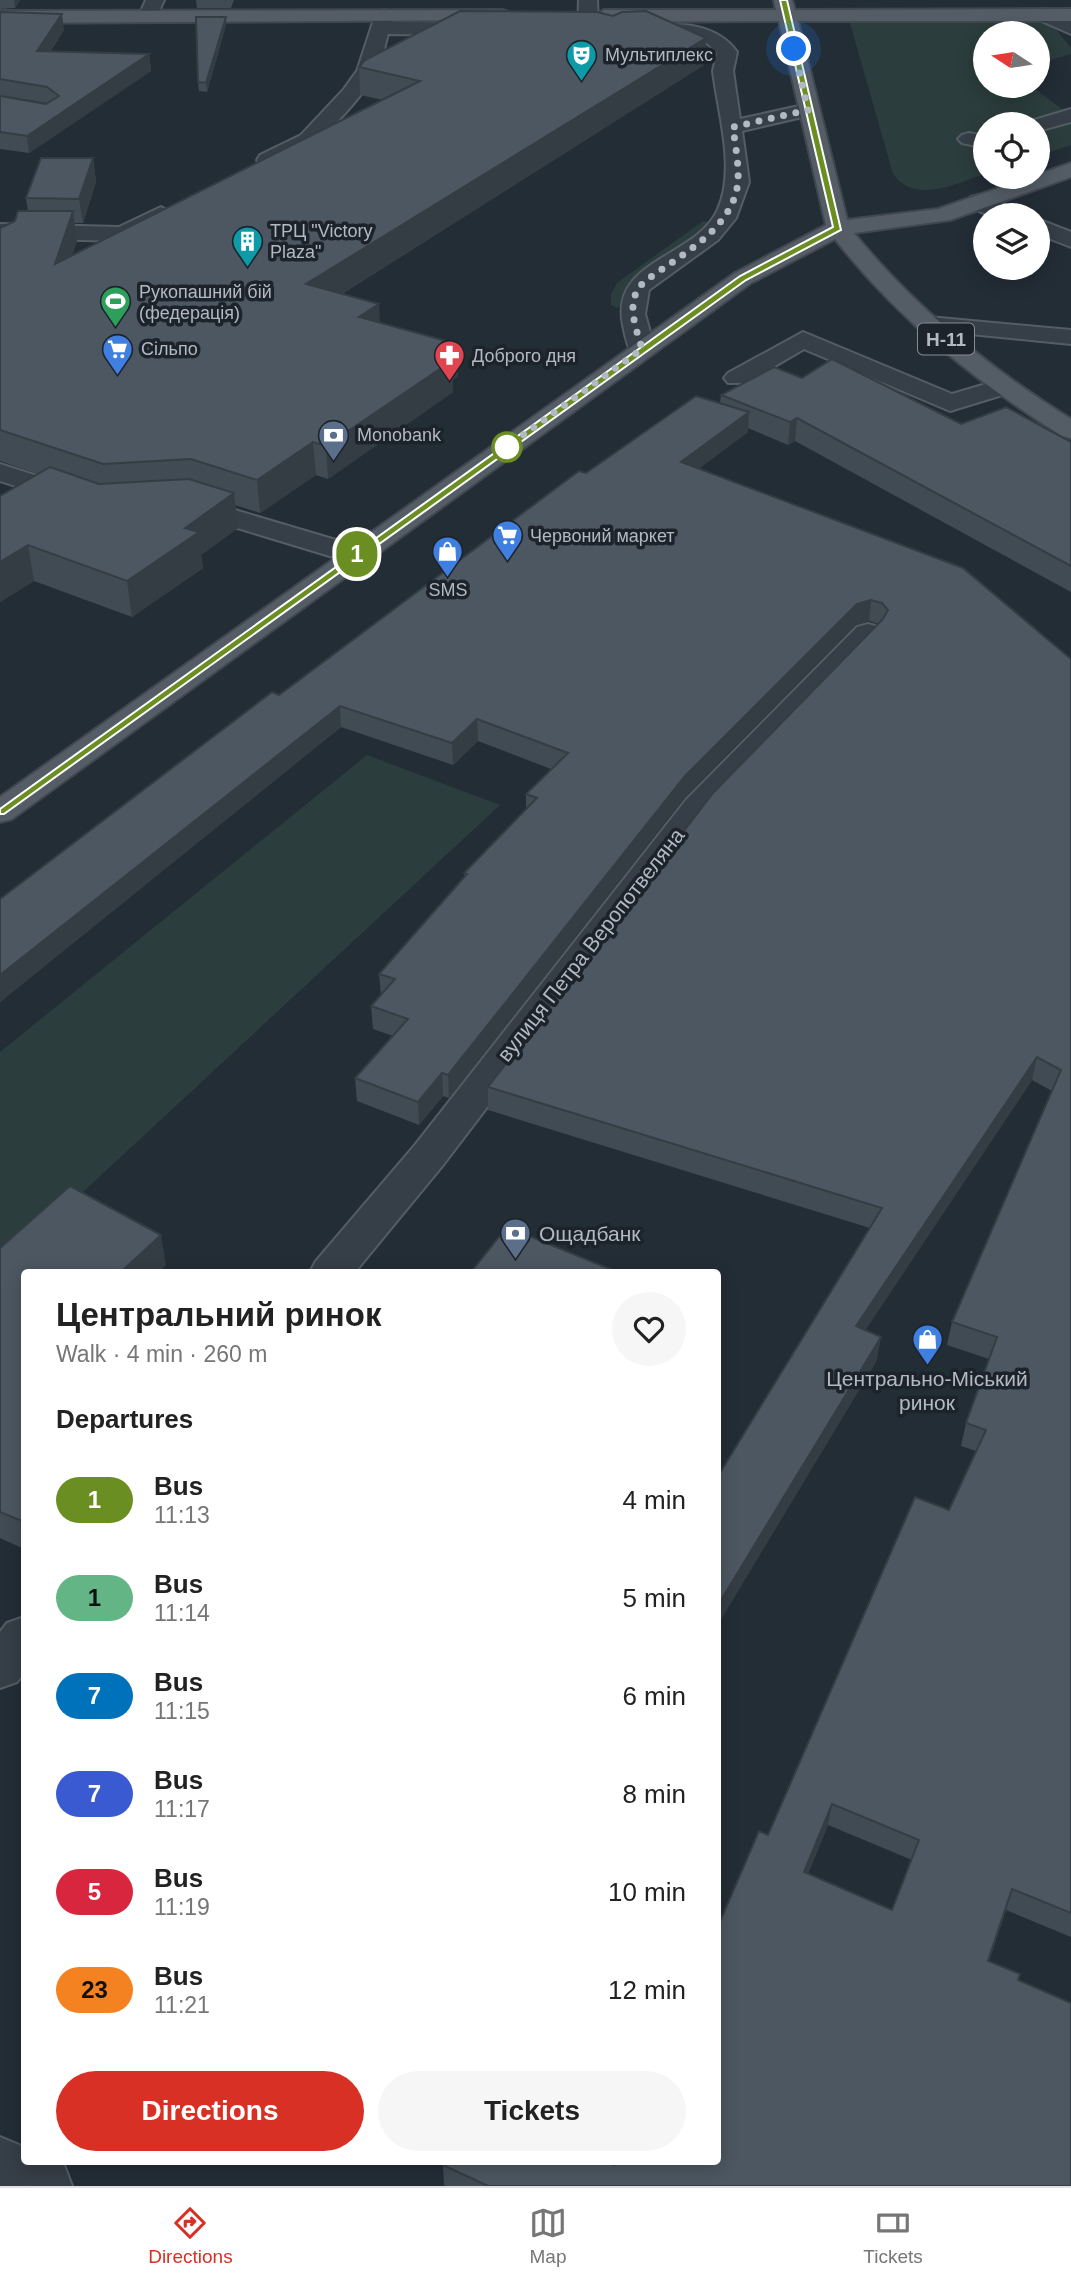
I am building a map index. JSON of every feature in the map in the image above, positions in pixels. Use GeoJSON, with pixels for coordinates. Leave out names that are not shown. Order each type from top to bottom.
{"type":"FeatureCollection","features":[{"type":"Feature","properties":{"kind":"main road"},"geometry":{"type":"LineString","coordinates":[[0,17],[151,8],[383,22]]}},
{"type":"Feature","properties":{"kind":"main road"},"geometry":{"type":"LineString","coordinates":[[592,16],[785,8],[1071,15]]}},
{"type":"Feature","properties":{"kind":"main road","name":"Н-11"},"geometry":{"type":"LineString","coordinates":[[785,8],[838,228],[861,260],[929,324],[1003,387],[1071,430]]}},
{"type":"Feature","properties":{"kind":"main road"},"geometry":{"type":"LineString","coordinates":[[0,811],[743,278],[838,228],[942,215],[1071,170]]}},
{"type":"Feature","properties":{"kind":"street"},"geometry":{"type":"LineString","coordinates":[[1044,15],[1071,28]]}},
{"type":"Feature","properties":{"kind":"street"},"geometry":{"type":"LineString","coordinates":[[592,16],[695,54],[723,71]]}},
{"type":"Feature","properties":{"kind":"street"},"geometry":{"type":"LineString","coordinates":[[566,23],[592,16],[703,36],[723,46],[727,52],[723,71],[733,127],[738,182],[725,218],[715,229],[644,282],[635,292],[632,307],[642,349]]}},
{"type":"Feature","properties":{"kind":"street"},"geometry":{"type":"LineString","coordinates":[[253,167],[308,139],[330,118],[367,72],[383,22],[519,23]]}},
{"type":"Feature","properties":{"kind":"street"},"geometry":{"type":"LineString","coordinates":[[1071,94],[1071,102]]}},
{"type":"Feature","properties":{"kind":"street"},"geometry":{"type":"LineString","coordinates":[[733,127],[808,110]]}},
{"type":"Feature","properties":{"kind":"street"},"geometry":{"type":"LineString","coordinates":[[1050,121],[1071,115]]}},
{"type":"Feature","properties":{"kind":"street"},"geometry":{"type":"LineString","coordinates":[[0,231],[123,234],[183,203]]}},
{"type":"Feature","properties":{"kind":"street"},"geometry":{"type":"LineString","coordinates":[[1050,231],[1071,240]]}},
{"type":"Feature","properties":{"kind":"street"},"geometry":{"type":"LineString","coordinates":[[929,324],[1071,337]]}},
{"type":"Feature","properties":{"kind":"street"},"geometry":{"type":"LineString","coordinates":[[737,378],[803,339],[950,403],[1003,387]]}},
{"type":"Feature","properties":{"kind":"street"},"geometry":{"type":"LineString","coordinates":[[0,472],[105,508]]}},
{"type":"Feature","properties":{"kind":"street"},"geometry":{"type":"LineString","coordinates":[[157,505],[195,503],[356,555]]}},
{"type":"Feature","properties":{"kind":"street","name":"вулиця Петра Веропотвеляна"},"geometry":{"type":"LineString","coordinates":[[334,1269],[429,1155],[698,807],[868,633]]}},
{"type":"Feature","properties":{"kind":"street"},"geometry":{"type":"LineString","coordinates":[[0,1667],[21,1642]]}},
{"type":"Feature","properties":{"kind":"street"},"geometry":{"type":"LineString","coordinates":[[0,2166],[44,2186]]}},
{"type":"Feature","properties":{"kind":"shaded area"},"geometry":{"type":"Polygon","coordinates":[[[973,22],[973,98],[1047,98],[1062,109],[1059,115],[1050,118],[1050,112],[973,112],[973,136],[957,139],[973,146],[973,178],[937,189],[913,188],[902,183],[893,174],[850,23],[973,22]]]}},
{"type":"Feature","properties":{"kind":"shaded area"},"geometry":{"type":"Polygon","coordinates":[[[1050,22],[1071,48],[1071,54],[1050,60],[1050,22]]]}},
{"type":"Feature","properties":{"kind":"shaded area"},"geometry":{"type":"Polygon","coordinates":[[[1071,122],[1071,145],[1050,152],[1050,126],[1071,122]]]}},
{"type":"Feature","properties":{"kind":"shaded area"},"geometry":{"type":"Polygon","coordinates":[[[703,221],[710,222],[634,280],[625,291],[622,305],[617,308],[611,305],[611,294],[617,283],[703,221]]]}},
{"type":"Feature","properties":{"kind":"shaded area"},"geometry":{"type":"Polygon","coordinates":[[[367,755],[500,805],[0,1269],[0,1052],[367,755]]]}},
{"type":"Feature","properties":{"kind":"building","name":"ТРЦ \"Victory Plaza\""},"geometry":{"type":"Polygon","coordinates":[[[460,11],[597,12],[613,16],[622,12],[646,11],[706,38],[306,284],[379,304],[359,317],[457,344],[440,356],[453,360],[326,446],[313,442],[257,480],[191,459],[103,464],[0,430],[0,228],[15,221],[18,211],[73,211],[55,264],[420,81],[359,67],[365,60],[460,11]]]}},
{"type":"Feature","properties":{"kind":"building"},"geometry":{"type":"Polygon","coordinates":[[[0,12],[62,14],[37,51],[149,54],[27,136],[0,132],[0,96],[46,104],[59,96],[47,87],[0,79],[0,12]]]}},
{"type":"Feature","properties":{"kind":"building"},"geometry":{"type":"Polygon","coordinates":[[[196,17],[226,17],[206,83],[198,82],[196,17]]]}},
{"type":"Feature","properties":{"kind":"building"},"geometry":{"type":"Polygon","coordinates":[[[41,158],[93,158],[79,199],[26,198],[41,158]]]}},
{"type":"Feature","properties":{"kind":"building"},"geometry":{"type":"Polygon","coordinates":[[[832,359],[961,424],[1006,407],[1071,442],[1071,566],[797,418],[790,422],[721,395],[774,367],[802,378],[832,359]]]}},
{"type":"Feature","properties":{"kind":"building","name":"Центрально-Міський ринок"},"geometry":{"type":"Polygon","coordinates":[[[696,396],[749,412],[681,462],[963,568],[1071,659],[1071,1913],[1012,1889],[988,1961],[1020,1974],[1018,1980],[1071,2003],[1071,2186],[488,2186],[443,2165],[721,2165],[721,1919],[759,1831],[768,1835],[915,1497],[949,1510],[986,1430],[966,1423],[997,1337],[952,1322],[1061,1070],[1037,1057],[856,1326],[881,1337],[721,1600],[721,1471],[882,1208],[488,1087],[713,793],[883,619],[888,610],[882,603],[871,600],[857,604],[685,776],[448,1075],[442,1073],[418,1102],[355,1078],[408,1019],[371,1006],[395,979],[379,974],[467,874],[464,873],[537,798],[526,794],[568,753],[477,719],[452,743],[340,706],[0,975],[0,899],[272,692],[279,695],[579,471],[586,473],[696,396]],[[832,1804],[804,1872],[892,1910],[919,1840],[832,1804]]]}},
{"type":"Feature","properties":{"kind":"building"},"geometry":{"type":"Polygon","coordinates":[[[50,467],[99,484],[189,479],[234,493],[185,528],[199,532],[127,581],[28,545],[0,562],[0,496],[50,467]]]}},
{"type":"Feature","properties":{"kind":"building"},"geometry":{"type":"Polygon","coordinates":[[[70,1186],[161,1235],[124,1269],[21,1269],[21,1521],[0,1512],[0,1248],[70,1186]]]}},
{"type":"Feature","properties":{"kind":"building"},"geometry":{"type":"Polygon","coordinates":[[[507,1227],[610,1269],[473,1269],[507,1227]]]}},
{"type":"Feature","properties":{"kind":"bus line","name":"1"},"geometry":{"type":"LineString","coordinates":[[0,812],[743,278],[838,228],[783,0]]}},
{"type":"Feature","properties":{"kind":"place","name":"Мультиплекс"},"geometry":{"type":"Point","coordinates":[582,82]}},
{"type":"Feature","properties":{"kind":"place","name":"ТРЦ \"Victory Plaza\""},"geometry":{"type":"Point","coordinates":[247,268]}},
{"type":"Feature","properties":{"kind":"place","name":"Рукопашний бій (федерація)"},"geometry":{"type":"Point","coordinates":[116,329]}},
{"type":"Feature","properties":{"kind":"place","name":"Сільпо"},"geometry":{"type":"Point","coordinates":[118,376]}},
{"type":"Feature","properties":{"kind":"place","name":"Доброго дня"},"geometry":{"type":"Point","coordinates":[449,383]}},
{"type":"Feature","properties":{"kind":"place","name":"Monobank"},"geometry":{"type":"Point","coordinates":[334,462]}},
{"type":"Feature","properties":{"kind":"place","name":"Червоний маркет"},"geometry":{"type":"Point","coordinates":[507,563]}},
{"type":"Feature","properties":{"kind":"place","name":"SMS"},"geometry":{"type":"Point","coordinates":[448,579]}},
{"type":"Feature","properties":{"kind":"place","name":"Ощадбанк"},"geometry":{"type":"Point","coordinates":[516,1261]}},
{"type":"Feature","properties":{"kind":"place","name":"Центрально-Міський ринок"},"geometry":{"type":"Point","coordinates":[927,1366]}},
{"type":"Feature","properties":{"kind":"route"},"geometry":{"type":"LineString","coordinates":[[507,447],[500,452],[642,349],[632,307],[635,292],[644,282],[715,229],[725,218],[738,182],[733,127],[808,110],[794,49]]}}]}
